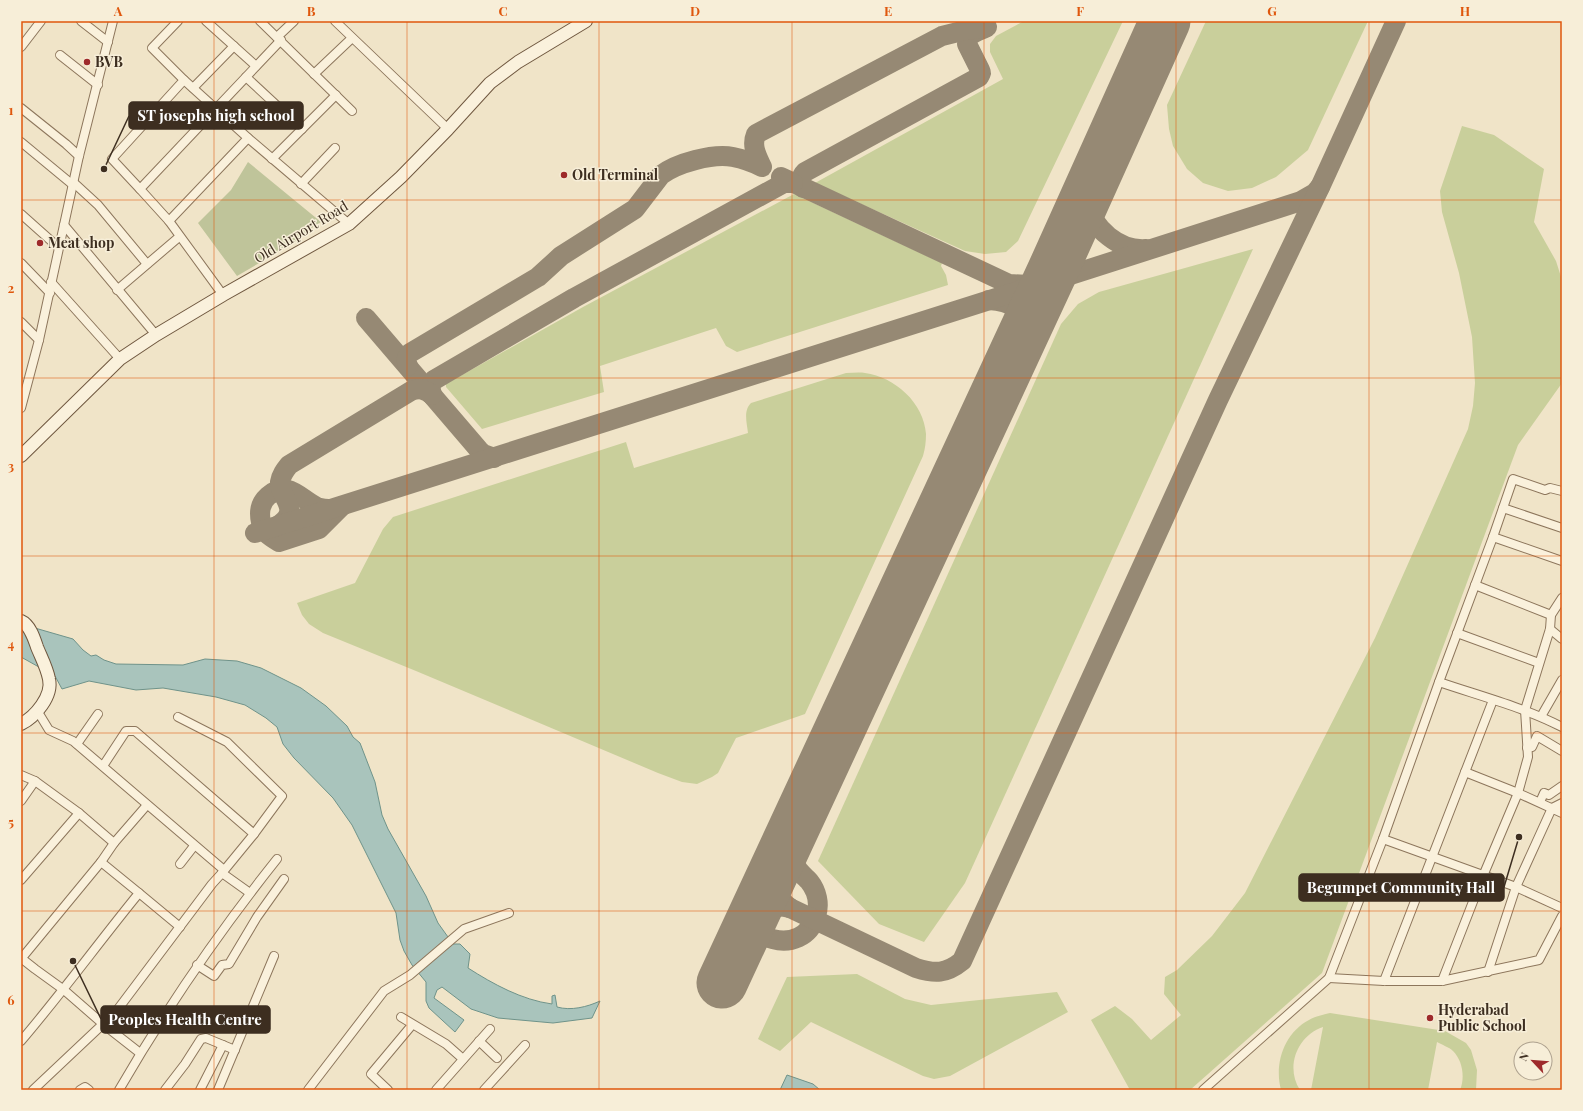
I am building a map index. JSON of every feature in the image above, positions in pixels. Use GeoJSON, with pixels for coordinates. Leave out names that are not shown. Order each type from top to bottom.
{"type":"FeatureCollection","features":[{"type":"Feature","properties":{"kind":"main road","name":"Old Airport Road"},"geometry":{"type":"LineString","coordinates":[[21,456],[120,359],[156,335],[223,295],[349,224],[401,177],[490,84],[518,62],[586,21]]}},
{"type":"Feature","properties":{"kind":"main road"},"geometry":{"type":"LineString","coordinates":[[21,724],[38,712],[48,691],[49,680],[34,638],[23,622]]}},
{"type":"Feature","properties":{"kind":"street"},"geometry":{"type":"LineString","coordinates":[[21,47],[41,21]]}},
{"type":"Feature","properties":{"kind":"street"},"geometry":{"type":"LineString","coordinates":[[81,21],[108,42]]}},
{"type":"Feature","properties":{"kind":"street"},"geometry":{"type":"LineString","coordinates":[[178,21],[152,48],[216,110],[349,224]]}},
{"type":"Feature","properties":{"kind":"street"},"geometry":{"type":"LineString","coordinates":[[206,21],[256,66]]}},
{"type":"Feature","properties":{"kind":"street"},"geometry":{"type":"LineString","coordinates":[[260,21],[352,110]]}},
{"type":"Feature","properties":{"kind":"street"},"geometry":{"type":"LineString","coordinates":[[140,189],[216,110],[294,21]]}},
{"type":"Feature","properties":{"kind":"street"},"geometry":{"type":"LineString","coordinates":[[335,21],[448,129]]}},
{"type":"Feature","properties":{"kind":"street"},"geometry":{"type":"LineString","coordinates":[[21,408],[24,388],[39,340],[50,293],[58,247],[79,156],[114,22]]}},
{"type":"Feature","properties":{"kind":"street"},"geometry":{"type":"LineString","coordinates":[[314,74],[352,38]]}},
{"type":"Feature","properties":{"kind":"street"},"geometry":{"type":"LineString","coordinates":[[193,88],[234,46]]}},
{"type":"Feature","properties":{"kind":"street"},"geometry":{"type":"LineString","coordinates":[[60,55],[98,85]]}},
{"type":"Feature","properties":{"kind":"street"},"geometry":{"type":"LineString","coordinates":[[246,77],[302,129]]}},
{"type":"Feature","properties":{"kind":"street"},"geometry":{"type":"LineString","coordinates":[[184,80],[112,158],[169,221],[179,237],[223,295]]}},
{"type":"Feature","properties":{"kind":"street"},"geometry":{"type":"LineString","coordinates":[[272,159],[336,95]]}},
{"type":"Feature","properties":{"kind":"street"},"geometry":{"type":"LineString","coordinates":[[21,108],[79,156]]}},
{"type":"Feature","properties":{"kind":"street"},"geometry":{"type":"LineString","coordinates":[[169,221],[248,138]]}},
{"type":"Feature","properties":{"kind":"street"},"geometry":{"type":"LineString","coordinates":[[21,142],[98,205],[147,264]]}},
{"type":"Feature","properties":{"kind":"street"},"geometry":{"type":"LineString","coordinates":[[301,184],[335,148]]}},
{"type":"Feature","properties":{"kind":"street"},"geometry":{"type":"LineString","coordinates":[[21,214],[58,247]]}},
{"type":"Feature","properties":{"kind":"street"},"geometry":{"type":"LineString","coordinates":[[64,225],[156,335]]}},
{"type":"Feature","properties":{"kind":"street"},"geometry":{"type":"LineString","coordinates":[[117,290],[179,237]]}},
{"type":"Feature","properties":{"kind":"street"},"geometry":{"type":"LineString","coordinates":[[21,263],[50,293]]}},
{"type":"Feature","properties":{"kind":"street"},"geometry":{"type":"LineString","coordinates":[[51,282],[120,359]]}},
{"type":"Feature","properties":{"kind":"street"},"geometry":{"type":"LineString","coordinates":[[21,322],[39,340]]}},
{"type":"Feature","properties":{"kind":"street"},"geometry":{"type":"LineString","coordinates":[[1203,1090],[1329,978],[1382,839],[1513,479],[1545,490],[1550,488],[1562,491]]}},
{"type":"Feature","properties":{"kind":"street"},"geometry":{"type":"LineString","coordinates":[[1503,508],[1562,528]]}},
{"type":"Feature","properties":{"kind":"street"},"geometry":{"type":"LineString","coordinates":[[1493,537],[1562,561]]}},
{"type":"Feature","properties":{"kind":"street"},"geometry":{"type":"LineString","coordinates":[[1474,585],[1551,615]]}},
{"type":"Feature","properties":{"kind":"street"},"geometry":{"type":"LineString","coordinates":[[1442,981],[1483,876],[1518,793],[1528,757],[1525,710],[1550,629],[1551,615],[1562,598]]}},
{"type":"Feature","properties":{"kind":"street"},"geometry":{"type":"LineString","coordinates":[[1550,629],[1562,638]]}},
{"type":"Feature","properties":{"kind":"street"},"geometry":{"type":"LineString","coordinates":[[1457,634],[1539,663]]}},
{"type":"Feature","properties":{"kind":"street"},"geometry":{"type":"LineString","coordinates":[[1543,712],[1562,680]]}},
{"type":"Feature","properties":{"kind":"street"},"geometry":{"type":"LineString","coordinates":[[1439,682],[1542,716],[1562,727]]}},
{"type":"Feature","properties":{"kind":"street"},"geometry":{"type":"LineString","coordinates":[[1384,981],[1493,700]]}},
{"type":"Feature","properties":{"kind":"street"},"geometry":{"type":"LineString","coordinates":[[38,712],[49,730],[77,744],[250,893]]}},
{"type":"Feature","properties":{"kind":"street"},"geometry":{"type":"LineString","coordinates":[[77,744],[98,714]]}},
{"type":"Feature","properties":{"kind":"street"},"geometry":{"type":"LineString","coordinates":[[33,1090],[118,1008],[212,884],[254,834],[282,796],[227,742],[178,717]]}},
{"type":"Feature","properties":{"kind":"street"},"geometry":{"type":"LineString","coordinates":[[103,766],[126,731],[135,731],[254,834]]}},
{"type":"Feature","properties":{"kind":"street"},"geometry":{"type":"LineString","coordinates":[[1527,748],[1532,747],[1538,736],[1562,750]]}},
{"type":"Feature","properties":{"kind":"street"},"geometry":{"type":"LineString","coordinates":[[1465,772],[1540,802],[1562,813]]}},
{"type":"Feature","properties":{"kind":"street"},"geometry":{"type":"LineString","coordinates":[[21,775],[36,781],[79,812],[114,843]]}},
{"type":"Feature","properties":{"kind":"street"},"geometry":{"type":"LineString","coordinates":[[21,801],[36,781]]}},
{"type":"Feature","properties":{"kind":"street"},"geometry":{"type":"LineString","coordinates":[[1540,802],[1544,793],[1549,795],[1562,786]]}},
{"type":"Feature","properties":{"kind":"street"},"geometry":{"type":"LineString","coordinates":[[1488,972],[1516,888],[1552,808],[1562,803]]}},
{"type":"Feature","properties":{"kind":"street"},"geometry":{"type":"LineString","coordinates":[[140,1053],[103,1024],[64,990],[21,958],[101,862],[114,843],[148,806]]}},
{"type":"Feature","properties":{"kind":"street"},"geometry":{"type":"LineString","coordinates":[[21,880],[79,812]]}},
{"type":"Feature","properties":{"kind":"street"},"geometry":{"type":"LineString","coordinates":[[1382,839],[1516,888],[1562,908]]}},
{"type":"Feature","properties":{"kind":"street"},"geometry":{"type":"LineString","coordinates":[[180,864],[194,846]]}},
{"type":"Feature","properties":{"kind":"street"},"geometry":{"type":"LineString","coordinates":[[118,1090],[197,965],[276,859]]}},
{"type":"Feature","properties":{"kind":"street"},"geometry":{"type":"LineString","coordinates":[[101,862],[180,927]]}},
{"type":"Feature","properties":{"kind":"street"},"geometry":{"type":"LineString","coordinates":[[197,965],[214,976],[222,965],[229,964],[257,917],[284,879]]}},
{"type":"Feature","properties":{"kind":"street"},"geometry":{"type":"LineString","coordinates":[[21,1041],[64,990],[90,954],[139,893]]}},
{"type":"Feature","properties":{"kind":"street"},"geometry":{"type":"LineString","coordinates":[[308,1090],[384,991],[410,975],[464,929],[509,913]]}},
{"type":"Feature","properties":{"kind":"street"},"geometry":{"type":"LineString","coordinates":[[1329,978],[1384,981],[1442,981],[1539,960],[1559,930],[1562,916]]}},
{"type":"Feature","properties":{"kind":"street"},"geometry":{"type":"LineString","coordinates":[[218,1090],[274,956]]}},
{"type":"Feature","properties":{"kind":"street"},"geometry":{"type":"LineString","coordinates":[[401,1017],[446,1044],[463,1059]]}},
{"type":"Feature","properties":{"kind":"street"},"geometry":{"type":"LineString","coordinates":[[388,1090],[371,1074],[412,1024]]}},
{"type":"Feature","properties":{"kind":"street"},"geometry":{"type":"LineString","coordinates":[[436,1090],[490,1029]]}},
{"type":"Feature","properties":{"kind":"street"},"geometry":{"type":"LineString","coordinates":[[165,1090],[185,1064],[201,1039],[206,1038],[235,1050]]}},
{"type":"Feature","properties":{"kind":"street"},"geometry":{"type":"LineString","coordinates":[[479,1041],[497,1058]]}},
{"type":"Feature","properties":{"kind":"street"},"geometry":{"type":"LineString","coordinates":[[200,1090],[222,1045]]}},
{"type":"Feature","properties":{"kind":"street"},"geometry":{"type":"LineString","coordinates":[[484,1090],[525,1045]]}},
{"type":"Feature","properties":{"kind":"street"},"geometry":{"type":"LineString","coordinates":[[374,1090],[380,1082]]}},
{"type":"Feature","properties":{"kind":"street"},"geometry":{"type":"LineString","coordinates":[[80,1090],[85,1087],[89,1090]]}},
{"type":"Feature","properties":{"kind":"green space"},"geometry":{"type":"Polygon","coordinates":[[[1024,21],[1123,21],[1018,241],[1006,252],[985,254],[965,251],[815,183],[1003,79],[990,52],[990,44],[996,36],[1024,21]]]}},
{"type":"Feature","properties":{"kind":"green space"},"geometry":{"type":"Polygon","coordinates":[[[1206,21],[1368,21],[1308,150],[1276,177],[1252,188],[1228,191],[1203,183],[1187,169],[1173,146],[1169,129],[1167,105],[1206,21]]]}},
{"type":"Feature","properties":{"kind":"green space"},"geometry":{"type":"Polygon","coordinates":[[[1462,126],[1494,135],[1544,169],[1534,222],[1556,261],[1562,280],[1562,383],[1518,445],[1322,973],[1190,1090],[1130,1090],[1091,1020],[1115,1006],[1132,1019],[1151,1040],[1181,1015],[1164,994],[1165,977],[1177,970],[1212,936],[1245,893],[1375,638],[1468,429],[1473,406],[1475,383],[1472,337],[1459,273],[1442,212],[1440,191],[1462,126]]]}},
{"type":"Feature","properties":{"kind":"green space"},"geometry":{"type":"Polygon","coordinates":[[[248,162],[321,222],[297,241],[237,276],[198,223],[231,190],[248,162]]]}},
{"type":"Feature","properties":{"kind":"green space"},"geometry":{"type":"Polygon","coordinates":[[[794,194],[942,263],[941,266],[946,275],[948,285],[737,352],[726,346],[716,328],[600,366],[604,392],[482,429],[446,387],[446,384],[583,307],[794,194]]]}},
{"type":"Feature","properties":{"kind":"green space"},"geometry":{"type":"Polygon","coordinates":[[[1253,249],[965,883],[924,942],[879,924],[818,861],[1061,324],[1078,304],[1099,292],[1253,249]]]}},
{"type":"Feature","properties":{"kind":"green space"},"geometry":{"type":"Polygon","coordinates":[[[846,373],[876,375],[897,386],[906,393],[920,412],[924,423],[926,437],[923,456],[805,714],[736,738],[718,773],[697,784],[682,782],[658,773],[323,633],[309,624],[302,615],[297,603],[355,583],[383,529],[393,517],[626,442],[634,468],[748,433],[746,413],[751,403],[846,373]]]}},
{"type":"Feature","properties":{"kind":"green space"},"geometry":{"type":"Polygon","coordinates":[[[857,974],[905,999],[931,1005],[1057,992],[1068,1012],[950,1076],[934,1079],[923,1076],[811,1022],[780,1051],[758,1039],[787,977],[857,974]]]}},
{"type":"Feature","properties":{"kind":"green space"},"geometry":{"type":"Polygon","coordinates":[[[1330,1013],[1445,1031],[1466,1043],[1471,1050],[1477,1070],[1476,1090],[1460,1090],[1463,1075],[1459,1060],[1451,1050],[1437,1042],[1428,1090],[1311,1090],[1323,1027],[1306,1037],[1296,1053],[1294,1072],[1300,1090],[1281,1090],[1279,1080],[1280,1060],[1287,1041],[1300,1026],[1309,1020],[1330,1013]]]}},
{"type":"Feature","properties":{"kind":"water"},"geometry":{"type":"Polygon","coordinates":[[[21,624],[73,639],[91,656],[96,655],[104,660],[116,664],[183,665],[205,659],[237,661],[261,668],[301,688],[326,706],[347,726],[353,737],[360,743],[375,782],[382,815],[388,829],[426,896],[438,923],[453,944],[460,944],[470,954],[468,968],[487,980],[530,999],[552,1004],[552,996],[555,995],[557,1007],[568,1009],[579,1008],[600,1001],[592,1018],[553,1023],[498,1018],[471,1009],[442,987],[437,990],[434,998],[464,1020],[455,1032],[429,1008],[426,1001],[426,982],[412,965],[404,951],[400,940],[396,913],[352,825],[333,798],[294,758],[283,744],[277,727],[245,705],[216,697],[163,688],[136,690],[89,681],[62,689],[55,676],[21,657],[21,624]]]}},
{"type":"Feature","properties":{"kind":"water"},"geometry":{"type":"Polygon","coordinates":[[[787,1075],[813,1084],[820,1090],[780,1090],[787,1075]]]}},
{"type":"Feature","properties":{"kind":"taxiway"},"geometry":{"type":"LineString","coordinates":[[750,920],[759,912],[768,908],[778,906],[790,908],[916,968],[940,972],[945,971],[962,961],[1218,400],[1321,185],[1396,21]]}},
{"type":"Feature","properties":{"kind":"taxiway"},"geometry":{"type":"LineString","coordinates":[[408,366],[407,359],[410,353],[538,277],[561,256],[635,209],[661,175],[686,163],[716,156],[737,158],[762,167],[754,147],[756,134],[942,36],[987,27]]}},
{"type":"Feature","properties":{"kind":"taxiway"},"geometry":{"type":"LineString","coordinates":[[803,188],[801,180],[805,172],[979,77],[981,73],[967,44],[967,41],[976,32],[985,28]]}},
{"type":"Feature","properties":{"kind":"taxiway"},"geometry":{"type":"LineString","coordinates":[[781,177],[1009,284],[1029,285]]}},
{"type":"Feature","properties":{"kind":"taxiway"},"geometry":{"type":"LineString","coordinates":[[432,395],[430,386],[434,380],[574,298],[784,183],[793,183]]}},
{"type":"Feature","properties":{"kind":"taxiway"},"geometry":{"type":"LineString","coordinates":[[1090,187],[1088,203],[1091,213],[1101,230],[1117,242],[1136,249],[1146,249]]}},
{"type":"Feature","properties":{"kind":"taxiway"},"geometry":{"type":"LineString","coordinates":[[1043,290],[1058,279],[1301,201],[1315,193],[1320,187]]}},
{"type":"Feature","properties":{"kind":"taxiway"},"geometry":{"type":"LineString","coordinates":[[255,533],[1018,291],[1039,282],[1053,270]]}},
{"type":"Feature","properties":{"kind":"taxiway"},"geometry":{"type":"LineString","coordinates":[[989,300],[1006,303],[1016,309],[1019,314],[1022,337]]}},
{"type":"Feature","properties":{"kind":"taxiway"},"geometry":{"type":"LineString","coordinates":[[366,318],[479,450],[483,454],[494,458]]}},
{"type":"Feature","properties":{"kind":"taxiway"},"geometry":{"type":"LineString","coordinates":[[276,527],[284,521],[288,515],[288,504],[280,482],[282,475],[289,465],[411,391],[422,390],[427,391],[432,395]]}},
{"type":"Feature","properties":{"kind":"taxiway"},"geometry":{"type":"LineString","coordinates":[[333,509],[323,509],[317,507],[294,492],[282,489],[275,491],[265,499],[261,508],[260,519],[265,532],[279,542],[319,529],[342,506]]}},
{"type":"Feature","properties":{"kind":"taxiway"},"geometry":{"type":"LineString","coordinates":[[792,831],[761,873],[748,897],[747,912],[752,925],[761,934],[773,939],[786,940],[798,937],[809,929],[816,916],[818,907],[814,889],[809,881],[798,870],[793,858],[791,843],[794,827]]}},
{"type":"Feature","properties":{"kind":"taxiway"},"geometry":{"type":"LineString","coordinates":[[774,869],[774,886],[778,896],[790,908]]}},
{"type":"Feature","properties":{"kind":"runway"},"geometry":{"type":"LineString","coordinates":[[722,983],[1053,270],[1165,21]]}},
{"type":"Feature","properties":{"kind":"place","name":"BVB"},"geometry":{"type":"Point","coordinates":[87,62]}},
{"type":"Feature","properties":{"kind":"place","name":"ST josephs high school"},"geometry":{"type":"Point","coordinates":[104,169]}},
{"type":"Feature","properties":{"kind":"place","name":"Old Terminal"},"geometry":{"type":"Point","coordinates":[564,175]}},
{"type":"Feature","properties":{"kind":"place","name":"Meat shop"},"geometry":{"type":"Point","coordinates":[40,243]}},
{"type":"Feature","properties":{"kind":"place","name":"Begumpet Community Hall"},"geometry":{"type":"Point","coordinates":[1519,837]}},
{"type":"Feature","properties":{"kind":"place","name":"Peoples Health Centre"},"geometry":{"type":"Point","coordinates":[73,961]}},
{"type":"Feature","properties":{"kind":"place","name":"Hyderabad Public School"},"geometry":{"type":"Point","coordinates":[1430,1018]}}]}
